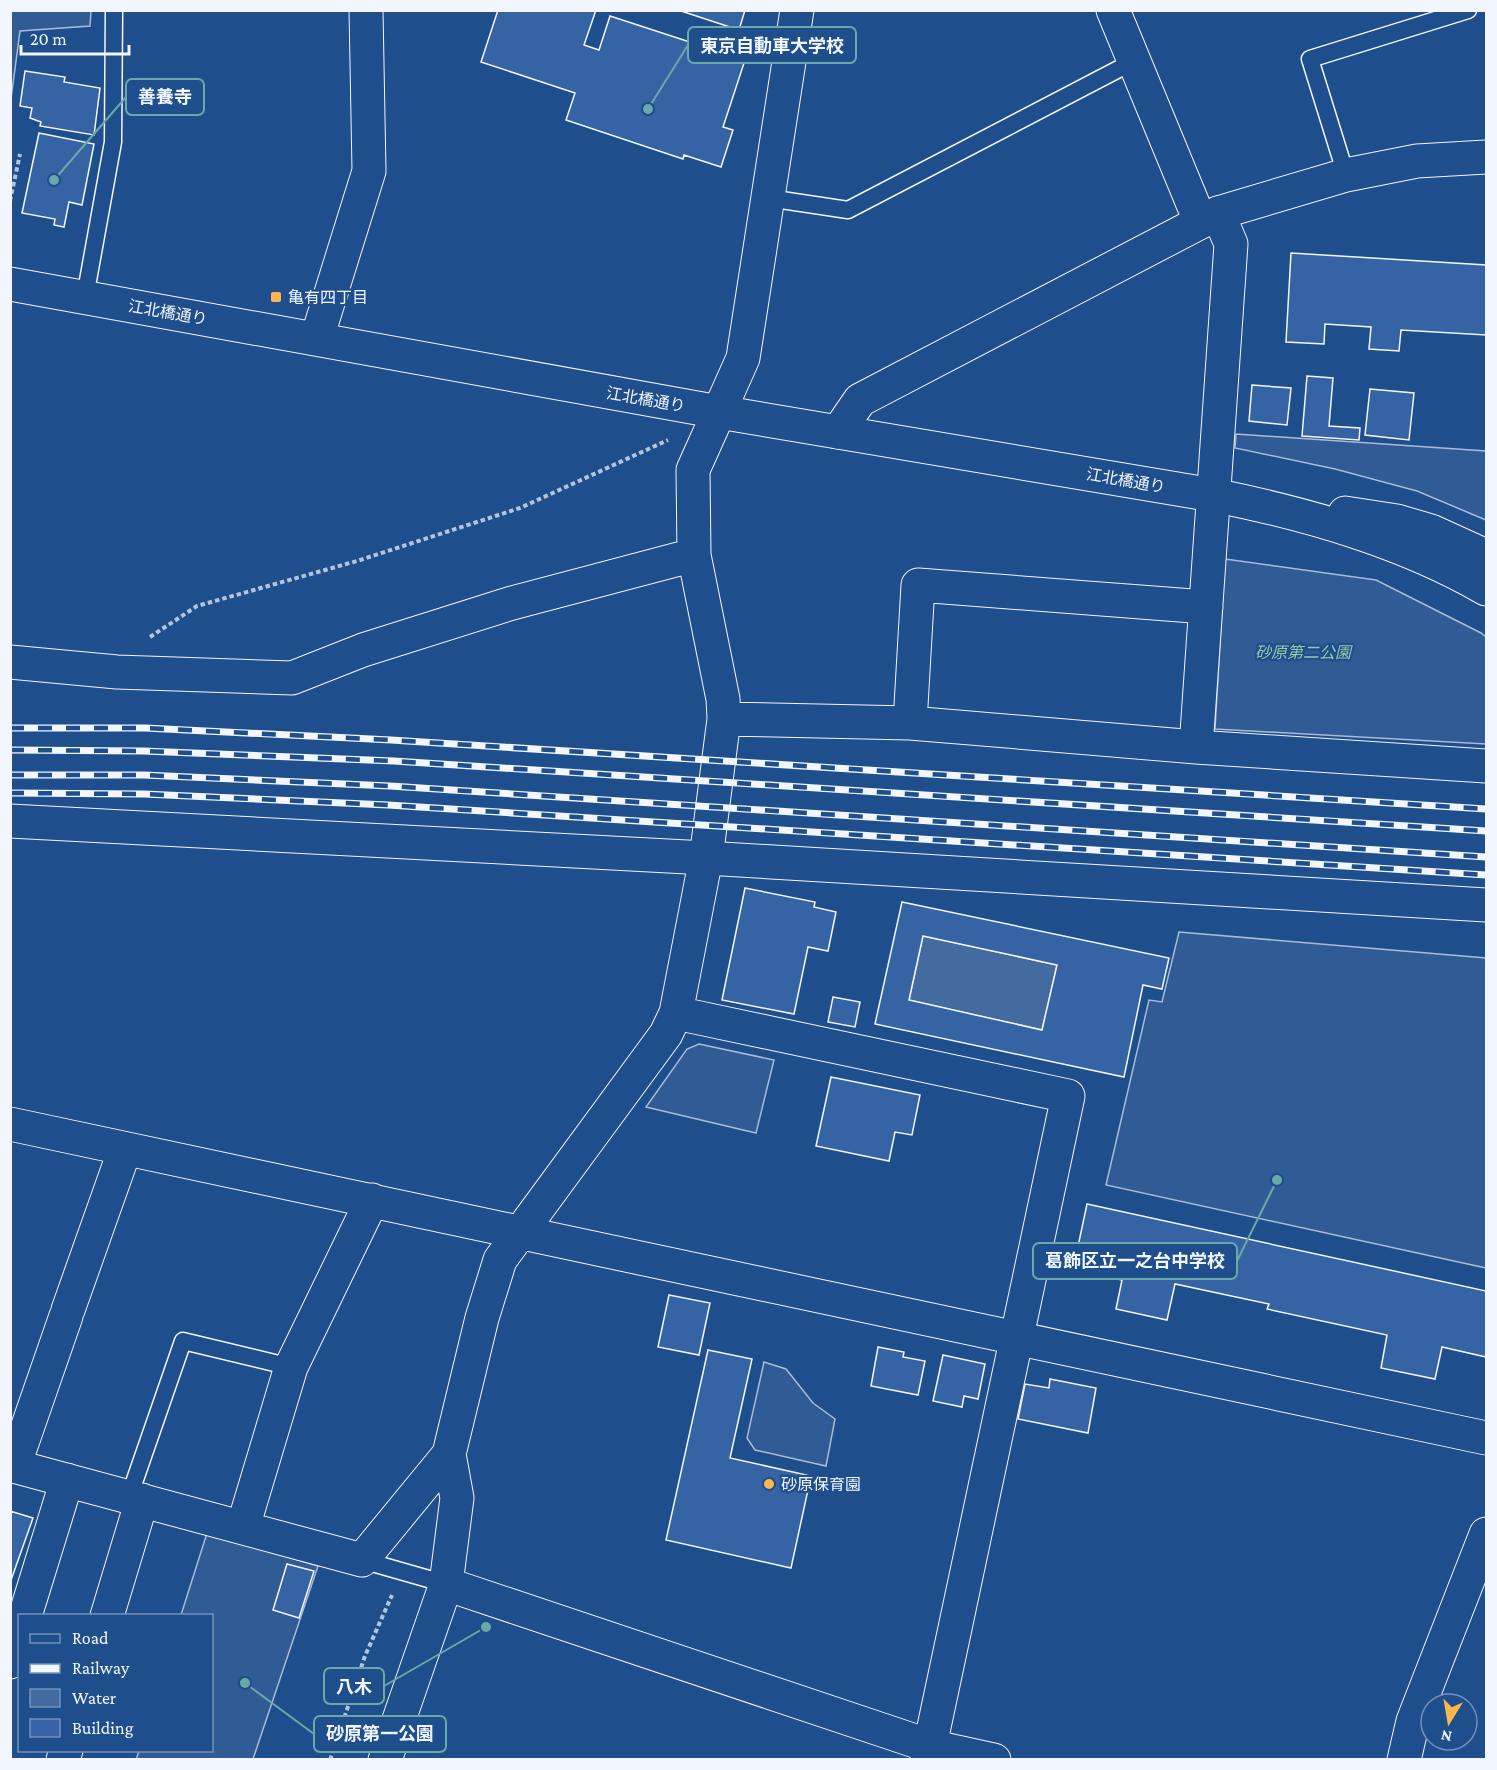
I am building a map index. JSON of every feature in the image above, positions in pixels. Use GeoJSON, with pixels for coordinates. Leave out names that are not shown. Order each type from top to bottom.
{"type":"FeatureCollection","features":[{"type":"Feature","properties":{"kind":"street"},"geometry":{"type":"LineString","coordinates":[[317,338],[369,171],[366,10]]}},
{"type":"Feature","properties":{"kind":"street"},"geometry":{"type":"LineString","coordinates":[[1113,10],[1134,61],[1209,217],[1231,244],[1196,747]]}},
{"type":"Feature","properties":{"kind":"street"},"geometry":{"type":"LineString","coordinates":[[125,1149],[12,1465],[362,1560],[448,1454],[482,1318],[500,1260],[666,1034],[676,1013],[706,858],[724,719],[723,699],[694,555],[693,470],[743,358],[768,198],[804,14]]}},
{"type":"Feature","properties":{"kind":"street"},"geometry":{"type":"LineString","coordinates":[[838,432],[860,400],[1209,217],[1346,175],[1417,161],[1486,157]]}},
{"type":"Feature","properties":{"kind":"street","name":"江北橋通り"},"geometry":{"type":"LineString","coordinates":[[10,284],[719,412],[1213,495],[1283,509],[1390,544],[1450,568],[1486,590]]}},
{"type":"Feature","properties":{"kind":"street","name":"江北橋通り"},"geometry":{"type":"LineString","coordinates":[[1283,509],[1339,513],[1397,521],[1431,531],[1486,556]]}},
{"type":"Feature","properties":{"kind":"street"},"geometry":{"type":"LineString","coordinates":[[10,662],[117,672],[292,678],[363,650],[512,603],[694,555]]}},
{"type":"Feature","properties":{"kind":"street"},"geometry":{"type":"LineString","coordinates":[[910,723],[918,585],[1206,607]]}},
{"type":"Feature","properties":{"kind":"street"},"geometry":{"type":"LineString","coordinates":[[724,719],[910,723],[1196,747],[1486,765]]}},
{"type":"Feature","properties":{"kind":"street"},"geometry":{"type":"LineString","coordinates":[[10,822],[706,858],[1486,905]]}},
{"type":"Feature","properties":{"kind":"street"},"geometry":{"type":"LineString","coordinates":[[676,1013],[1068,1096],[929,1753]]}},
{"type":"Feature","properties":{"kind":"street"},"geometry":{"type":"LineString","coordinates":[[10,1124],[1486,1438]]}},
{"type":"Feature","properties":{"kind":"street"},"geometry":{"type":"LineString","coordinates":[[243,1527],[291,1367],[372,1200]]}},
{"type":"Feature","properties":{"kind":"street"},"geometry":{"type":"LineString","coordinates":[[385,1760],[446,1584],[457,1498],[448,1454]]}},
{"type":"Feature","properties":{"kind":"street"},"geometry":{"type":"LineString","coordinates":[[26,1614],[68,1480]]}},
{"type":"Feature","properties":{"kind":"street"},"geometry":{"type":"LineString","coordinates":[[107,1614],[136,1498]]}},
{"type":"Feature","properties":{"kind":"street"},"geometry":{"type":"LineString","coordinates":[[1404,1760],[1413,1721],[1486,1534]]}},
{"type":"Feature","properties":{"kind":"street"},"geometry":{"type":"LineString","coordinates":[[446,1584],[929,1753],[994,1760]]}},
{"type":"Feature","properties":{"kind":"street"},"geometry":{"type":"LineString","coordinates":[[10,1662],[18,1640]]}},
{"type":"Feature","properties":{"kind":"lane"},"geometry":{"type":"LineString","coordinates":[[85,297],[113,142],[114,10]]}},
{"type":"Feature","properties":{"kind":"lane"},"geometry":{"type":"LineString","coordinates":[[1346,175],[1310,59],[1468,10]]}},
{"type":"Feature","properties":{"kind":"lane"},"geometry":{"type":"LineString","coordinates":[[768,198],[848,210],[1134,61]]}},
{"type":"Feature","properties":{"kind":"lane"},"geometry":{"type":"LineString","coordinates":[[136,1498],[183,1341],[291,1367]]}},
{"type":"Feature","properties":{"kind":"lane"},"geometry":{"type":"LineString","coordinates":[[362,1560],[446,1584]]}},
{"type":"Feature","properties":{"kind":"path"},"geometry":{"type":"LineString","coordinates":[[10,201],[20,154]]}},
{"type":"Feature","properties":{"kind":"path"},"geometry":{"type":"LineString","coordinates":[[117,672],[137,646],[197,606],[357,561],[520,508],[675,436],[704,442]]}},
{"type":"Feature","properties":{"kind":"path"},"geometry":{"type":"LineString","coordinates":[[330,1760],[365,1656],[392,1593]]}},
{"type":"Feature","properties":{"kind":"shaded area"},"geometry":{"type":"Polygon","coordinates":[[[11,10],[91,11],[90,26],[20,31],[11,99],[11,10]]]}},
{"type":"Feature","properties":{"kind":"shaded area"},"geometry":{"type":"Polygon","coordinates":[[[1236,434],[1486,451],[1486,520],[1417,491],[1335,469],[1235,448],[1236,434]]]}},
{"type":"Feature","properties":{"kind":"shaded area","name":"砂原第二公園"},"geometry":{"type":"Polygon","coordinates":[[[1225,559],[1376,580],[1481,633],[1486,637],[1486,744],[1215,729],[1225,559]]]}},
{"type":"Feature","properties":{"kind":"shaded area"},"geometry":{"type":"Polygon","coordinates":[[[1179,932],[1486,958],[1486,1268],[1106,1185],[1149,1000],[1162,1002],[1179,932]]]}},
{"type":"Feature","properties":{"kind":"shaded area"},"geometry":{"type":"Polygon","coordinates":[[[699,1044],[774,1060],[756,1133],[646,1107],[687,1049],[699,1044]]]}},
{"type":"Feature","properties":{"kind":"shaded area"},"geometry":{"type":"Polygon","coordinates":[[[764,1362],[786,1369],[813,1403],[835,1419],[826,1466],[755,1450],[747,1438],[764,1362]]]}},
{"type":"Feature","properties":{"kind":"shaded area"},"geometry":{"type":"Polygon","coordinates":[[[207,1533],[318,1566],[253,1759],[136,1760],[139,1752],[213,1752],[213,1614],[181,1614],[207,1533]]]}},
{"type":"Feature","properties":{"kind":"water"},"geometry":{"type":"Polygon","coordinates":[[[923,936],[1057,965],[1042,1030],[909,1000],[923,936]]]}},
{"type":"Feature","properties":{"kind":"building"},"geometry":{"type":"Polygon","coordinates":[[[498,10],[596,10],[584,45],[599,50],[610,16],[745,60],[723,127],[733,130],[721,167],[684,155],[683,159],[566,120],[575,93],[481,62],[498,10]]]}},
{"type":"Feature","properties":{"kind":"building"},"geometry":{"type":"Polygon","coordinates":[[[678,10],[745,10],[739,30],[678,10]]]}},
{"type":"Feature","properties":{"kind":"building"},"geometry":{"type":"Polygon","coordinates":[[[25,71],[65,77],[64,82],[100,88],[94,135],[40,126],[41,122],[30,118],[32,108],[20,106],[25,71]]]}},
{"type":"Feature","properties":{"kind":"building"},"geometry":{"type":"Polygon","coordinates":[[[39,133],[94,144],[82,205],[69,202],[64,227],[54,225],[55,219],[22,213],[39,133]]]}},
{"type":"Feature","properties":{"kind":"building"},"geometry":{"type":"Polygon","coordinates":[[[1291,253],[1486,265],[1486,335],[1401,330],[1399,351],[1369,349],[1371,327],[1325,324],[1324,344],[1286,342],[1291,253]]]}},
{"type":"Feature","properties":{"kind":"building"},"geometry":{"type":"Polygon","coordinates":[[[1307,376],[1333,378],[1329,426],[1360,428],[1359,440],[1302,436],[1307,376]]]}},
{"type":"Feature","properties":{"kind":"building"},"geometry":{"type":"Polygon","coordinates":[[[1252,385],[1291,388],[1287,425],[1249,421],[1252,385]]]}},
{"type":"Feature","properties":{"kind":"building"},"geometry":{"type":"Polygon","coordinates":[[[1370,389],[1414,393],[1409,440],[1365,435],[1370,389]]]}},
{"type":"Feature","properties":{"kind":"building"},"geometry":{"type":"Polygon","coordinates":[[[745,888],[815,902],[814,907],[836,912],[828,951],[808,947],[794,1014],[722,1000],[745,888]]]}},
{"type":"Feature","properties":{"kind":"building"},"geometry":{"type":"Polygon","coordinates":[[[902,902],[1169,958],[1162,989],[1143,985],[1124,1077],[875,1024],[902,902]],[[923,936],[909,1000],[1042,1030],[1057,965],[923,936]]]}},
{"type":"Feature","properties":{"kind":"building"},"geometry":{"type":"Polygon","coordinates":[[[833,997],[860,1002],[855,1027],[828,1022],[833,997]]]}},
{"type":"Feature","properties":{"kind":"building"},"geometry":{"type":"Polygon","coordinates":[[[831,1077],[920,1095],[912,1135],[895,1132],[889,1161],[816,1146],[831,1077]]]}},
{"type":"Feature","properties":{"kind":"building"},"geometry":{"type":"Polygon","coordinates":[[[1087,1204],[1486,1291],[1486,1357],[1442,1347],[1435,1379],[1381,1368],[1387,1335],[1267,1309],[1269,1304],[1175,1284],[1167,1320],[1116,1309],[1122,1280],[1073,1270],[1087,1204]]]}},
{"type":"Feature","properties":{"kind":"building"},"geometry":{"type":"Polygon","coordinates":[[[669,1295],[710,1303],[699,1355],[658,1347],[669,1295]]]}},
{"type":"Feature","properties":{"kind":"building"},"geometry":{"type":"Polygon","coordinates":[[[878,1347],[904,1352],[903,1357],[925,1361],[918,1395],[871,1386],[878,1347]]]}},
{"type":"Feature","properties":{"kind":"building"},"geometry":{"type":"Polygon","coordinates":[[[708,1350],[752,1359],[730,1458],[811,1476],[791,1568],[666,1540],[708,1350]]]}},
{"type":"Feature","properties":{"kind":"building"},"geometry":{"type":"Polygon","coordinates":[[[943,1355],[985,1364],[978,1399],[964,1396],[962,1407],[933,1401],[943,1355]]]}},
{"type":"Feature","properties":{"kind":"building"},"geometry":{"type":"Polygon","coordinates":[[[1050,1379],[1096,1388],[1088,1433],[1018,1419],[1025,1384],[1049,1388],[1050,1379]]]}},
{"type":"Feature","properties":{"kind":"building"},"geometry":{"type":"Polygon","coordinates":[[[10,1511],[33,1518],[10,1583],[10,1511]]]}},
{"type":"Feature","properties":{"kind":"building"},"geometry":{"type":"Polygon","coordinates":[[[287,1564],[314,1571],[299,1618],[273,1610],[287,1564]]]}},
{"type":"Feature","properties":{"kind":"railway"},"geometry":{"type":"LineString","coordinates":[[10,728],[145,728],[391,740],[1486,809]]}},
{"type":"Feature","properties":{"kind":"railway"},"geometry":{"type":"LineString","coordinates":[[10,750],[143,751],[394,761],[1486,831]]}},
{"type":"Feature","properties":{"kind":"railway"},"geometry":{"type":"LineString","coordinates":[[10,775],[144,775],[390,786],[1486,857]]}},
{"type":"Feature","properties":{"kind":"railway"},"geometry":{"type":"LineString","coordinates":[[10,793],[144,794],[388,805],[1486,875]]}},
{"type":"Feature","properties":{"kind":"place","name":"東京自動車大学校"},"geometry":{"type":"Point","coordinates":[648,109]}},
{"type":"Feature","properties":{"kind":"place","name":"善養寺"},"geometry":{"type":"Point","coordinates":[54,180]}},
{"type":"Feature","properties":{"kind":"place","name":"亀有四丁目"},"geometry":{"type":"Point","coordinates":[276,297]}},
{"type":"Feature","properties":{"kind":"place","name":"葛飾区立一之台中学校"},"geometry":{"type":"Point","coordinates":[1277,1180]}},
{"type":"Feature","properties":{"kind":"place","name":"砂原保育園"},"geometry":{"type":"Point","coordinates":[769,1484]}},
{"type":"Feature","properties":{"kind":"place","name":"八木"},"geometry":{"type":"Point","coordinates":[486,1627]}},
{"type":"Feature","properties":{"kind":"place","name":"砂原第一公園"},"geometry":{"type":"Point","coordinates":[245,1683]}}]}
